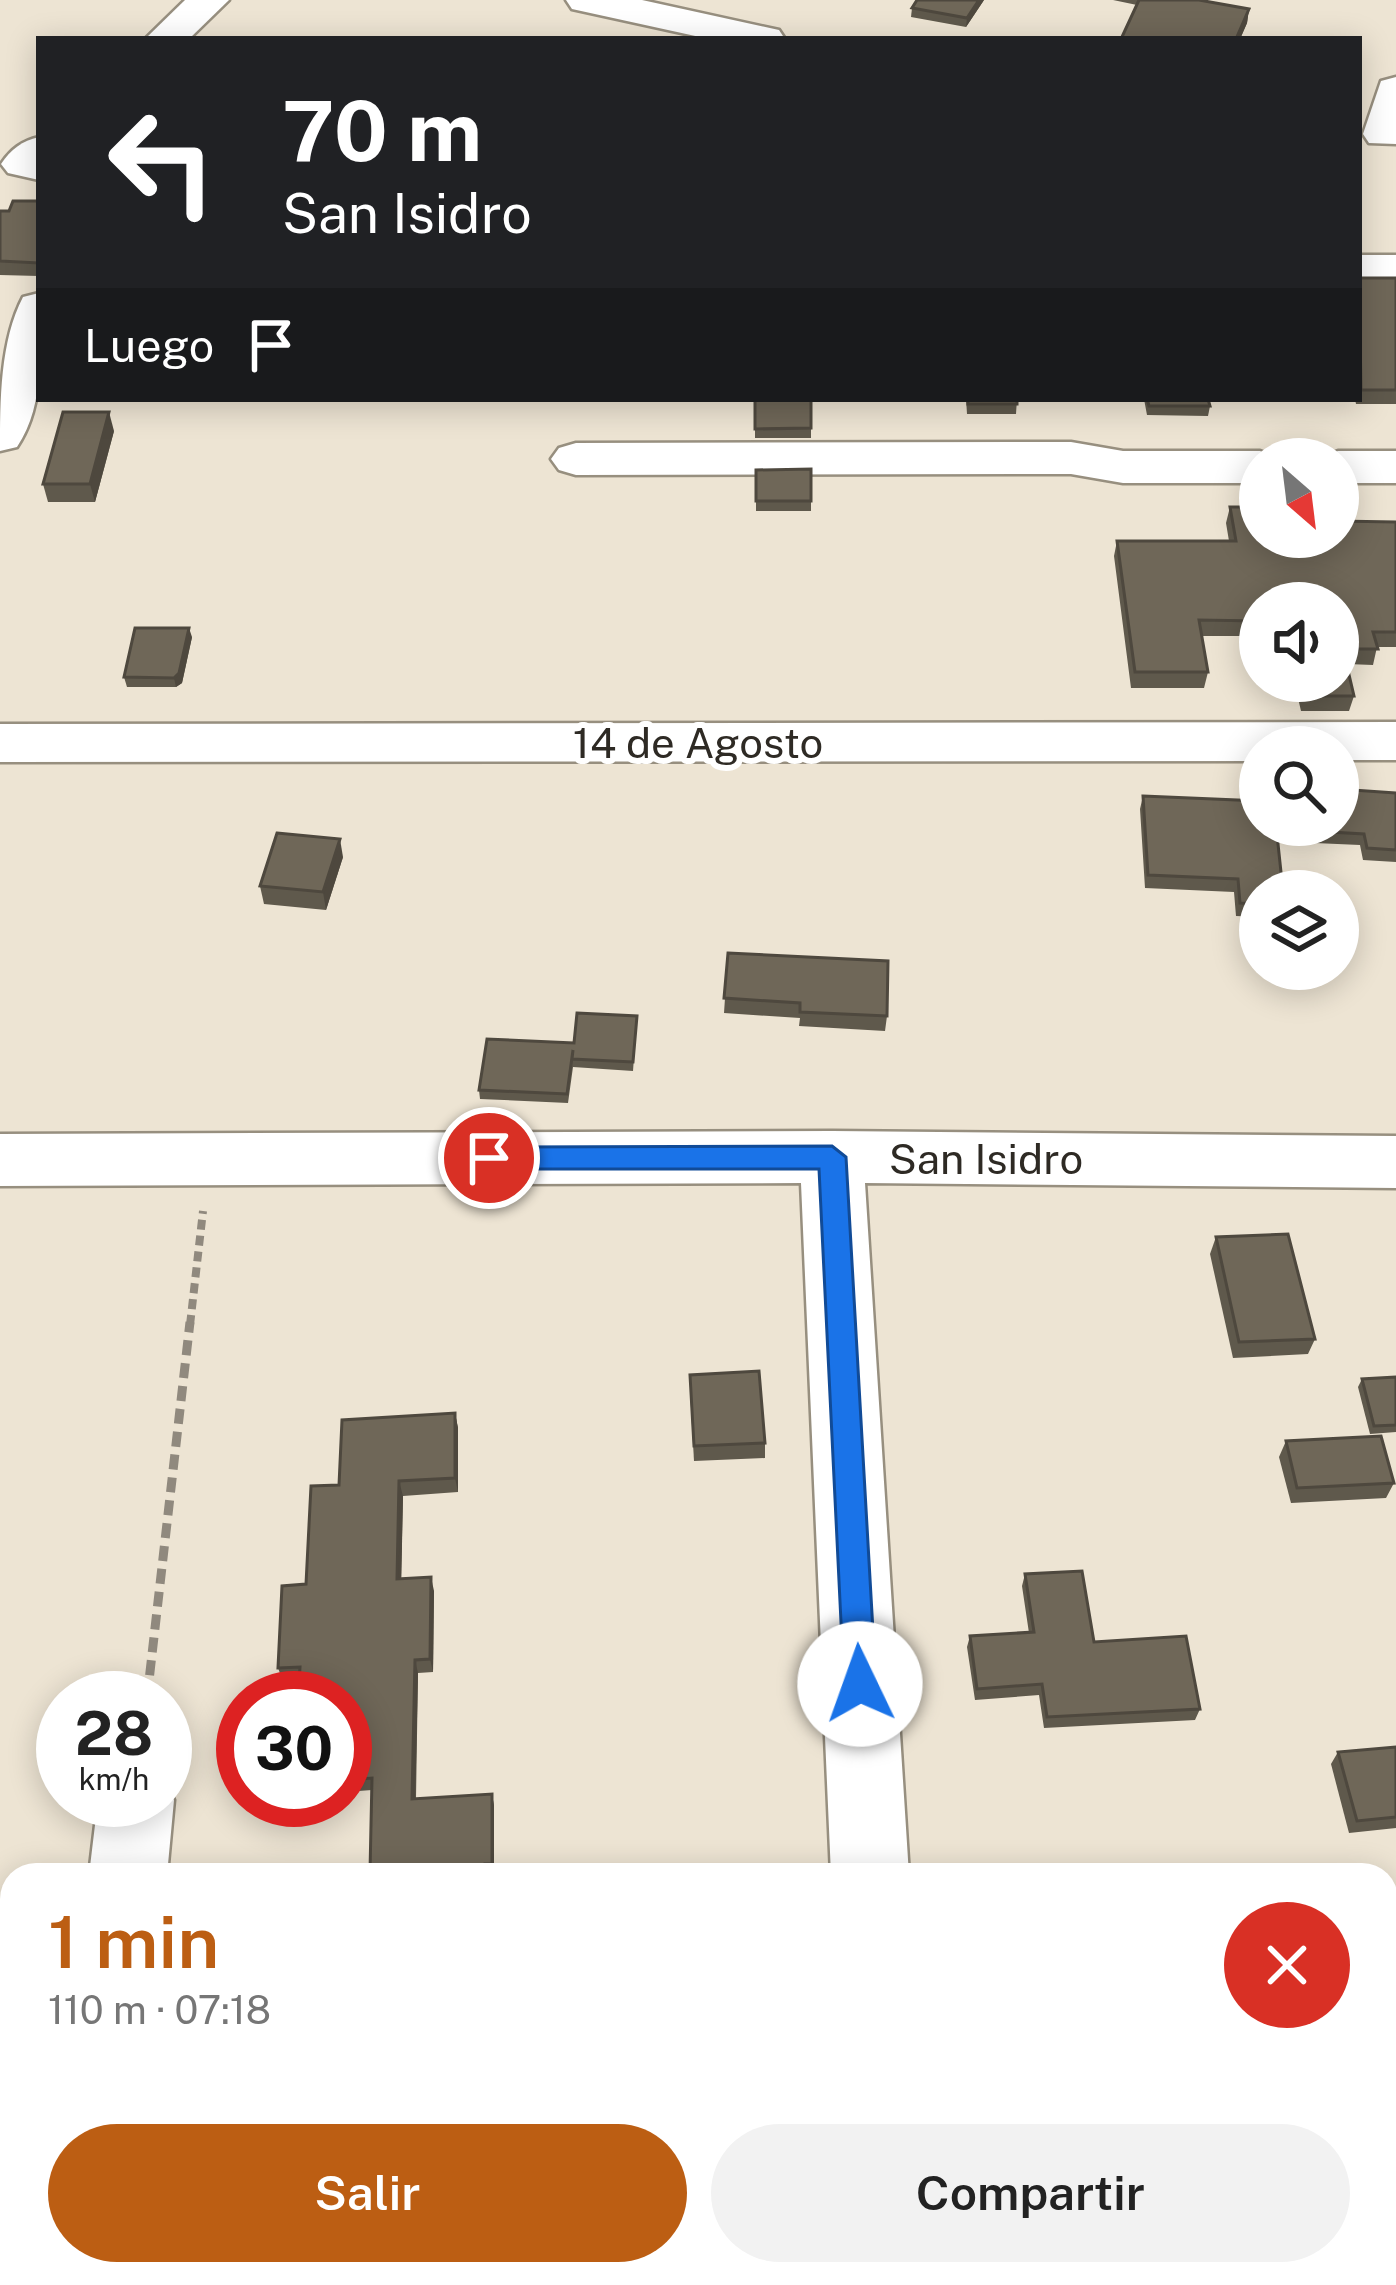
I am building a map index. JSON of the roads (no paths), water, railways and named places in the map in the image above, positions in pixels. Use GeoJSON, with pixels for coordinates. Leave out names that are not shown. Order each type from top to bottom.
{"type":"FeatureCollection","features":[{"type":"Feature","properties":{"kind":"street"},"geometry":{"type":"LineString","coordinates":[[168,36],[209,0]]}},
{"type":"Feature","properties":{"kind":"street"},"geometry":{"type":"LineString","coordinates":[[586,0],[751,36]]}},
{"type":"Feature","properties":{"kind":"street"},"geometry":{"type":"LineString","coordinates":[[1380,134],[1396,90]]}},
{"type":"Feature","properties":{"kind":"street"},"geometry":{"type":"LineString","coordinates":[[1362,269],[1396,269]]}},
{"type":"Feature","properties":{"kind":"street"},"geometry":{"type":"LineString","coordinates":[[0,436],[36,317]]}},
{"type":"Feature","properties":{"kind":"street"},"geometry":{"type":"LineString","coordinates":[[576,459],[1071,458],[1123,467],[1239,467]]}},
{"type":"Feature","properties":{"kind":"street"},"geometry":{"type":"LineString","coordinates":[[1359,467],[1396,466]]}},
{"type":"Feature","properties":{"kind":"street","name":"14 de Agosto"},"geometry":{"type":"LineString","coordinates":[[0,743],[1396,741]]}},
{"type":"Feature","properties":{"kind":"street"},"geometry":{"type":"LineString","coordinates":[[832,1157],[869,1863]]}},
{"type":"Feature","properties":{"kind":"street","name":"San Isidro"},"geometry":{"type":"LineString","coordinates":[[0,1160],[832,1157],[1396,1162]]}},
{"type":"Feature","properties":{"kind":"street"},"geometry":{"type":"LineString","coordinates":[[129,1863],[133,1827]]}}]}
